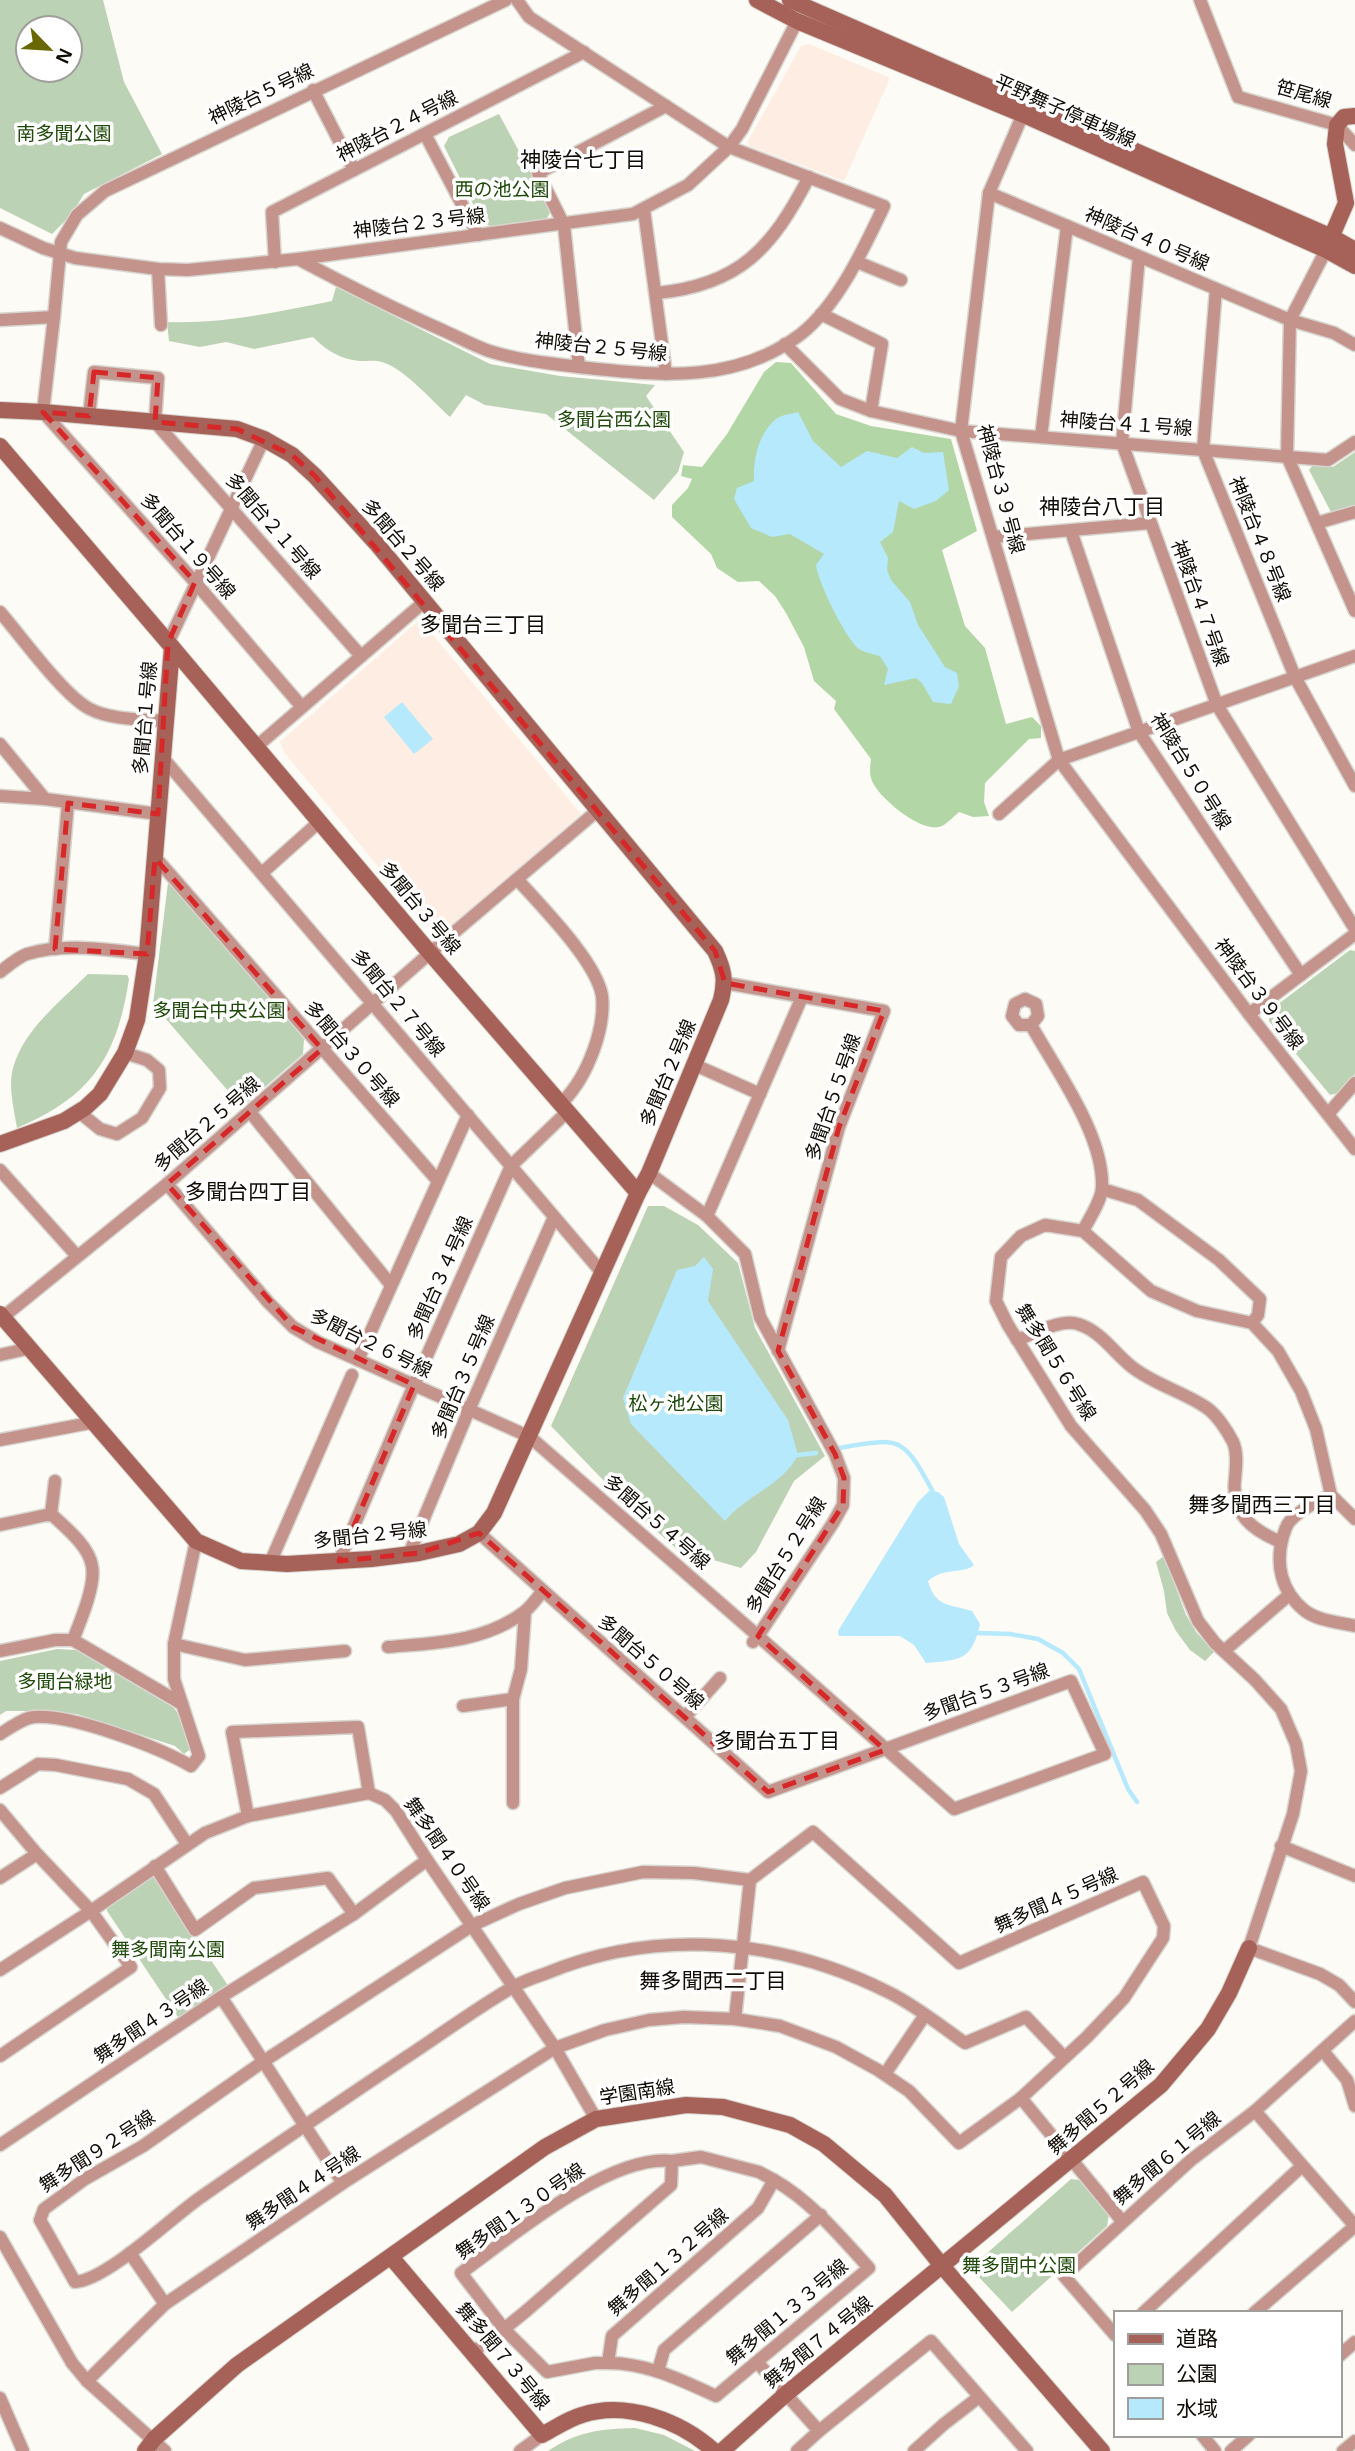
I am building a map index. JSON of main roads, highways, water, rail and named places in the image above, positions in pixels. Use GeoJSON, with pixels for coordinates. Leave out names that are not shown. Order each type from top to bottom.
{"type":"FeatureCollection","features":[{"type":"Feature","properties":{"kind":"water"},"geometry":{"type":"Polygon","coordinates":[[[798,412],[813,441],[841,467],[867,451],[897,458],[912,447],[924,453],[943,452],[949,490],[936,501],[914,509],[899,501],[893,532],[880,542],[888,558],[887,570],[891,580],[910,602],[918,625],[945,667],[957,673],[959,686],[951,704],[933,702],[916,678],[884,685],[888,669],[880,656],[861,650],[853,643],[827,596],[816,565],[824,554],[790,534],[772,537],[751,528],[734,499],[737,488],[754,481],[758,448],[770,425],[778,418],[798,412]]]}},
{"type":"Feature","properties":{"kind":"water"},"geometry":{"type":"Polygon","coordinates":[[[402,702],[433,739],[414,754],[384,717],[402,702]]]}},
{"type":"Feature","properties":{"kind":"water"},"geometry":{"type":"Polygon","coordinates":[[[704,1257],[713,1269],[708,1301],[788,1420],[798,1455],[783,1475],[743,1504],[725,1521],[631,1424],[623,1398],[677,1270],[695,1266],[704,1257]]]}},
{"type":"Feature","properties":{"kind":"water"},"geometry":{"type":"Polygon","coordinates":[[[929,1491],[938,1492],[944,1497],[959,1544],[974,1565],[935,1576],[928,1581],[931,1589],[944,1603],[972,1611],[980,1624],[973,1645],[963,1656],[948,1661],[926,1663],[914,1645],[900,1636],[839,1636],[838,1631],[918,1502],[929,1491]]]}},
{"type":"Feature","properties":{"kind":"waterway"},"geometry":{"type":"LineString","coordinates":[[838,1448],[875,1442],[897,1444],[914,1459],[933,1492]]}},
{"type":"Feature","properties":{"kind":"waterway"},"geometry":{"type":"LineString","coordinates":[[798,1455],[816,1453]]}},
{"type":"Feature","properties":{"kind":"waterway"},"geometry":{"type":"LineString","coordinates":[[978,1633],[1010,1634],[1038,1639],[1063,1653],[1079,1669],[1128,1789],[1137,1802]]}},
{"type":"Feature","properties":{"kind":"district","name":"神陵台七丁目"},"geometry":{"type":"Point","coordinates":[583,159]}},
{"type":"Feature","properties":{"kind":"district","name":"神陵台八丁目"},"geometry":{"type":"Point","coordinates":[1102,506]}},
{"type":"Feature","properties":{"kind":"district","name":"多聞台三丁目"},"geometry":{"type":"Point","coordinates":[483,624]}},
{"type":"Feature","properties":{"kind":"district","name":"多聞台四丁目"},"geometry":{"type":"Point","coordinates":[248,1191]}},
{"type":"Feature","properties":{"kind":"district","name":"舞多聞西三丁目"},"geometry":{"type":"Point","coordinates":[1262,1504]}},
{"type":"Feature","properties":{"kind":"district","name":"多聞台五丁目"},"geometry":{"type":"Point","coordinates":[777,1740]}},
{"type":"Feature","properties":{"kind":"district","name":"舞多聞西二丁目"},"geometry":{"type":"Point","coordinates":[713,1980]}},
{"type":"Feature","properties":{"kind":"park label","name":"南多聞公園"},"geometry":{"type":"Point","coordinates":[64,133]}},
{"type":"Feature","properties":{"kind":"park label","name":"西の池公園"},"geometry":{"type":"Point","coordinates":[502,189]}},
{"type":"Feature","properties":{"kind":"park label","name":"多聞台西公園"},"geometry":{"type":"Point","coordinates":[614,419]}},
{"type":"Feature","properties":{"kind":"park label","name":"多聞台中央公園"},"geometry":{"type":"Point","coordinates":[219,1010]}},
{"type":"Feature","properties":{"kind":"park label","name":"松ヶ池公園"},"geometry":{"type":"Point","coordinates":[676,1403]}},
{"type":"Feature","properties":{"kind":"park label","name":"多聞台緑地"},"geometry":{"type":"Point","coordinates":[65,1681]}},
{"type":"Feature","properties":{"kind":"park label","name":"舞多聞南公園"},"geometry":{"type":"Point","coordinates":[168,1949]}},
{"type":"Feature","properties":{"kind":"park label","name":"舞多聞中公園"},"geometry":{"type":"Point","coordinates":[1019,2265]}}]}
